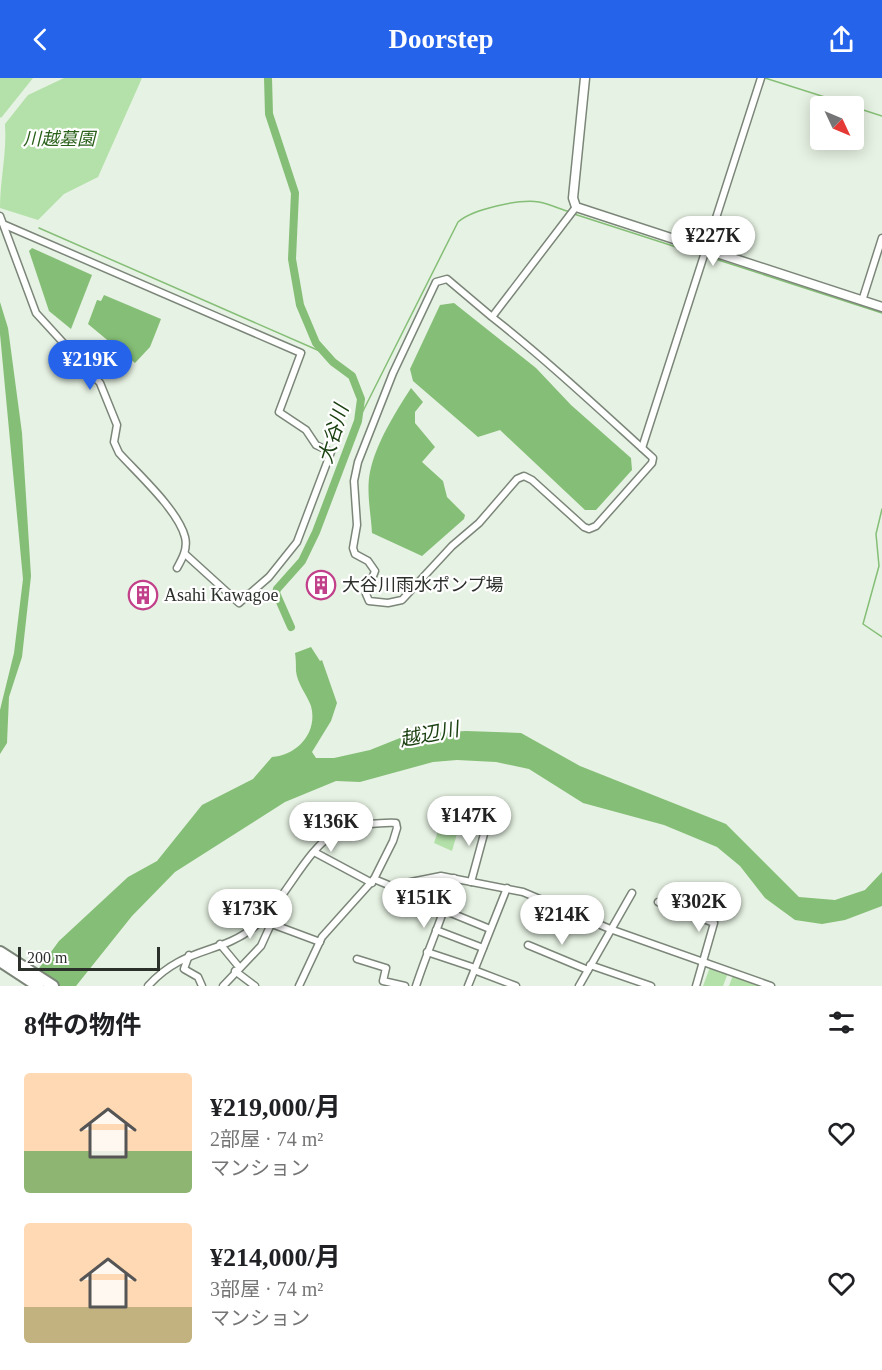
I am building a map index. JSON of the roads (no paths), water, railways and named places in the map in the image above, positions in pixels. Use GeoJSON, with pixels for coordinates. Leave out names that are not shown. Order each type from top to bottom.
{"type":"FeatureCollection","features":[{"type":"Feature","properties":{"kind":"highway"},"geometry":{"type":"LineString","coordinates":[[0,952],[53,986]]}},
{"type":"Feature","properties":{"kind":"highway"},"geometry":{"type":"LineString","coordinates":[[0,961],[38,986]]}},
{"type":"Feature","properties":{"kind":"street"},"geometry":{"type":"LineString","coordinates":[[576,207],[573,198],[585,78]]}},
{"type":"Feature","properties":{"kind":"street"},"geometry":{"type":"LineString","coordinates":[[642,448],[761,78]]}},
{"type":"Feature","properties":{"kind":"street"},"geometry":{"type":"LineString","coordinates":[[576,207],[882,307]]}},
{"type":"Feature","properties":{"kind":"street"},"geometry":{"type":"LineString","coordinates":[[492,317],[576,207]]}},
{"type":"Feature","properties":{"kind":"street"},"geometry":{"type":"LineString","coordinates":[[0,216],[36,313],[100,384],[117,425],[114,442],[119,453],[179,523],[186,539],[185,555],[177,568]]}},
{"type":"Feature","properties":{"kind":"street"},"geometry":{"type":"LineString","coordinates":[[5,225],[301,353],[279,412],[306,430],[316,445],[331,452],[297,542],[269,577],[239,603],[185,555]]}},
{"type":"Feature","properties":{"kind":"street"},"geometry":{"type":"LineString","coordinates":[[862,301],[882,238]]}},
{"type":"Feature","properties":{"kind":"street"},"geometry":{"type":"LineString","coordinates":[[447,279],[492,317],[550,363],[575,390],[653,458],[652,464],[596,526],[589,529],[532,480],[521,477],[402,600],[388,603],[366,599],[375,571],[368,561],[354,554],[357,525],[354,481],[358,462],[393,373],[436,282],[447,279]]}},
{"type":"Feature","properties":{"kind":"street"},"geometry":{"type":"LineString","coordinates":[[471,882],[484,834],[484,815]]}},
{"type":"Feature","properties":{"kind":"street"},"geometry":{"type":"LineString","coordinates":[[223,986],[261,946],[284,896],[298,874],[331,836],[343,829],[396,823],[393,841],[373,881],[327,930],[299,986]]}},
{"type":"Feature","properties":{"kind":"street"},"geometry":{"type":"LineString","coordinates":[[316,853],[373,881],[391,886],[441,876],[523,892],[610,929],[771,986]]}},
{"type":"Feature","properties":{"kind":"street"},"geometry":{"type":"LineString","coordinates":[[416,986],[427,952],[446,911],[454,878]]}},
{"type":"Feature","properties":{"kind":"street"},"geometry":{"type":"LineString","coordinates":[[468,986],[507,888]]}},
{"type":"Feature","properties":{"kind":"street"},"geometry":{"type":"LineString","coordinates":[[579,986],[632,893]]}},
{"type":"Feature","properties":{"kind":"street"},"geometry":{"type":"LineString","coordinates":[[148,986],[167,966],[189,955],[245,934],[284,896]]}},
{"type":"Feature","properties":{"kind":"street"},"geometry":{"type":"LineString","coordinates":[[658,902],[714,923],[696,986]]}},
{"type":"Feature","properties":{"kind":"street"},"geometry":{"type":"LineString","coordinates":[[446,911],[490,930]]}},
{"type":"Feature","properties":{"kind":"street"},"geometry":{"type":"LineString","coordinates":[[261,920],[320,942]]}},
{"type":"Feature","properties":{"kind":"street"},"geometry":{"type":"LineString","coordinates":[[436,930],[483,948]]}},
{"type":"Feature","properties":{"kind":"street"},"geometry":{"type":"LineString","coordinates":[[220,944],[237,969],[255,986]]}},
{"type":"Feature","properties":{"kind":"street"},"geometry":{"type":"LineString","coordinates":[[528,945],[651,986]]}},
{"type":"Feature","properties":{"kind":"street"},"geometry":{"type":"LineString","coordinates":[[427,952],[516,986]]}},
{"type":"Feature","properties":{"kind":"street"},"geometry":{"type":"LineString","coordinates":[[189,955],[184,969],[198,977],[202,986]]}},
{"type":"Feature","properties":{"kind":"street"},"geometry":{"type":"LineString","coordinates":[[357,959],[386,968],[383,981],[405,986]]}},
{"type":"Feature","properties":{"kind":"water"},"geometry":{"type":"Polygon","coordinates":[[[32,248],[92,275],[71,329],[49,311],[29,251],[32,248]]]}},
{"type":"Feature","properties":{"kind":"water"},"geometry":{"type":"Polygon","coordinates":[[[104,295],[161,319],[150,347],[135,363],[88,324],[97,300],[101,301],[104,295]]]}},
{"type":"Feature","properties":{"kind":"water"},"geometry":{"type":"Polygon","coordinates":[[[0,302],[8,328],[22,433],[31,576],[22,657],[9,697],[7,743],[0,754],[0,710],[14,653],[23,579],[0,334],[0,302]]]}},
{"type":"Feature","properties":{"kind":"water"},"geometry":{"type":"Polygon","coordinates":[[[454,303],[536,368],[571,405],[631,458],[632,470],[596,510],[585,510],[500,430],[478,437],[413,381],[410,369],[440,305],[454,303]]]}},
{"type":"Feature","properties":{"kind":"water"},"geometry":{"type":"Polygon","coordinates":[[[411,388],[423,402],[415,412],[415,423],[435,447],[422,462],[443,481],[447,497],[465,515],[464,519],[422,556],[372,533],[368,487],[370,472],[381,439],[411,388]]]}},
{"type":"Feature","properties":{"kind":"water","name":"越辺川"},"geometry":{"type":"Polygon","coordinates":[[[311,647],[320,661],[322,660],[337,703],[331,721],[312,752],[316,758],[334,758],[370,750],[410,734],[466,731],[521,733],[580,766],[726,824],[799,897],[835,900],[865,890],[882,872],[882,906],[845,920],[822,924],[795,920],[765,898],[740,866],[717,847],[664,825],[583,803],[529,769],[496,762],[457,760],[433,762],[360,782],[336,781],[285,802],[175,872],[132,916],[76,986],[26,986],[59,941],[128,877],[157,861],[202,805],[253,779],[272,757],[290,752],[304,740],[312,725],[311,706],[297,675],[295,653],[311,647]]]}},
{"type":"Feature","properties":{"kind":"waterway","name":"大谷川"},"geometry":{"type":"LineString","coordinates":[[268,78],[269,114],[295,193],[292,259],[300,305],[316,343],[333,362],[352,376],[361,399],[358,421],[316,532],[302,561],[277,589],[276,593],[291,627]]}},
{"type":"Feature","properties":{"kind":"waterway"},"geometry":{"type":"LineString","coordinates":[[765,78],[822,96]]}},
{"type":"Feature","properties":{"kind":"waterway"},"geometry":{"type":"LineString","coordinates":[[864,110],[882,116]]}},
{"type":"Feature","properties":{"kind":"waterway"},"geometry":{"type":"LineString","coordinates":[[358,421],[458,222],[485,209],[530,201],[570,212]]}},
{"type":"Feature","properties":{"kind":"waterway"},"geometry":{"type":"LineString","coordinates":[[574,214],[701,255]]}},
{"type":"Feature","properties":{"kind":"waterway"},"geometry":{"type":"LineString","coordinates":[[39,228],[322,352]]}},
{"type":"Feature","properties":{"kind":"waterway"},"geometry":{"type":"LineString","coordinates":[[706,256],[882,313]]}},
{"type":"Feature","properties":{"kind":"waterway"},"geometry":{"type":"LineString","coordinates":[[882,509],[876,534],[879,566],[863,624],[882,637]]}},
{"type":"Feature","properties":{"kind":"place","name":"大谷川雨水ポンプ場"},"geometry":{"type":"Point","coordinates":[321,585]}},
{"type":"Feature","properties":{"kind":"place","name":"Asahi Kawagoe"},"geometry":{"type":"Point","coordinates":[143,595]}},
{"type":"Feature","properties":{"kind":"park label","name":"川越墓園"},"geometry":{"type":"Point","coordinates":[59,139]}}]}
